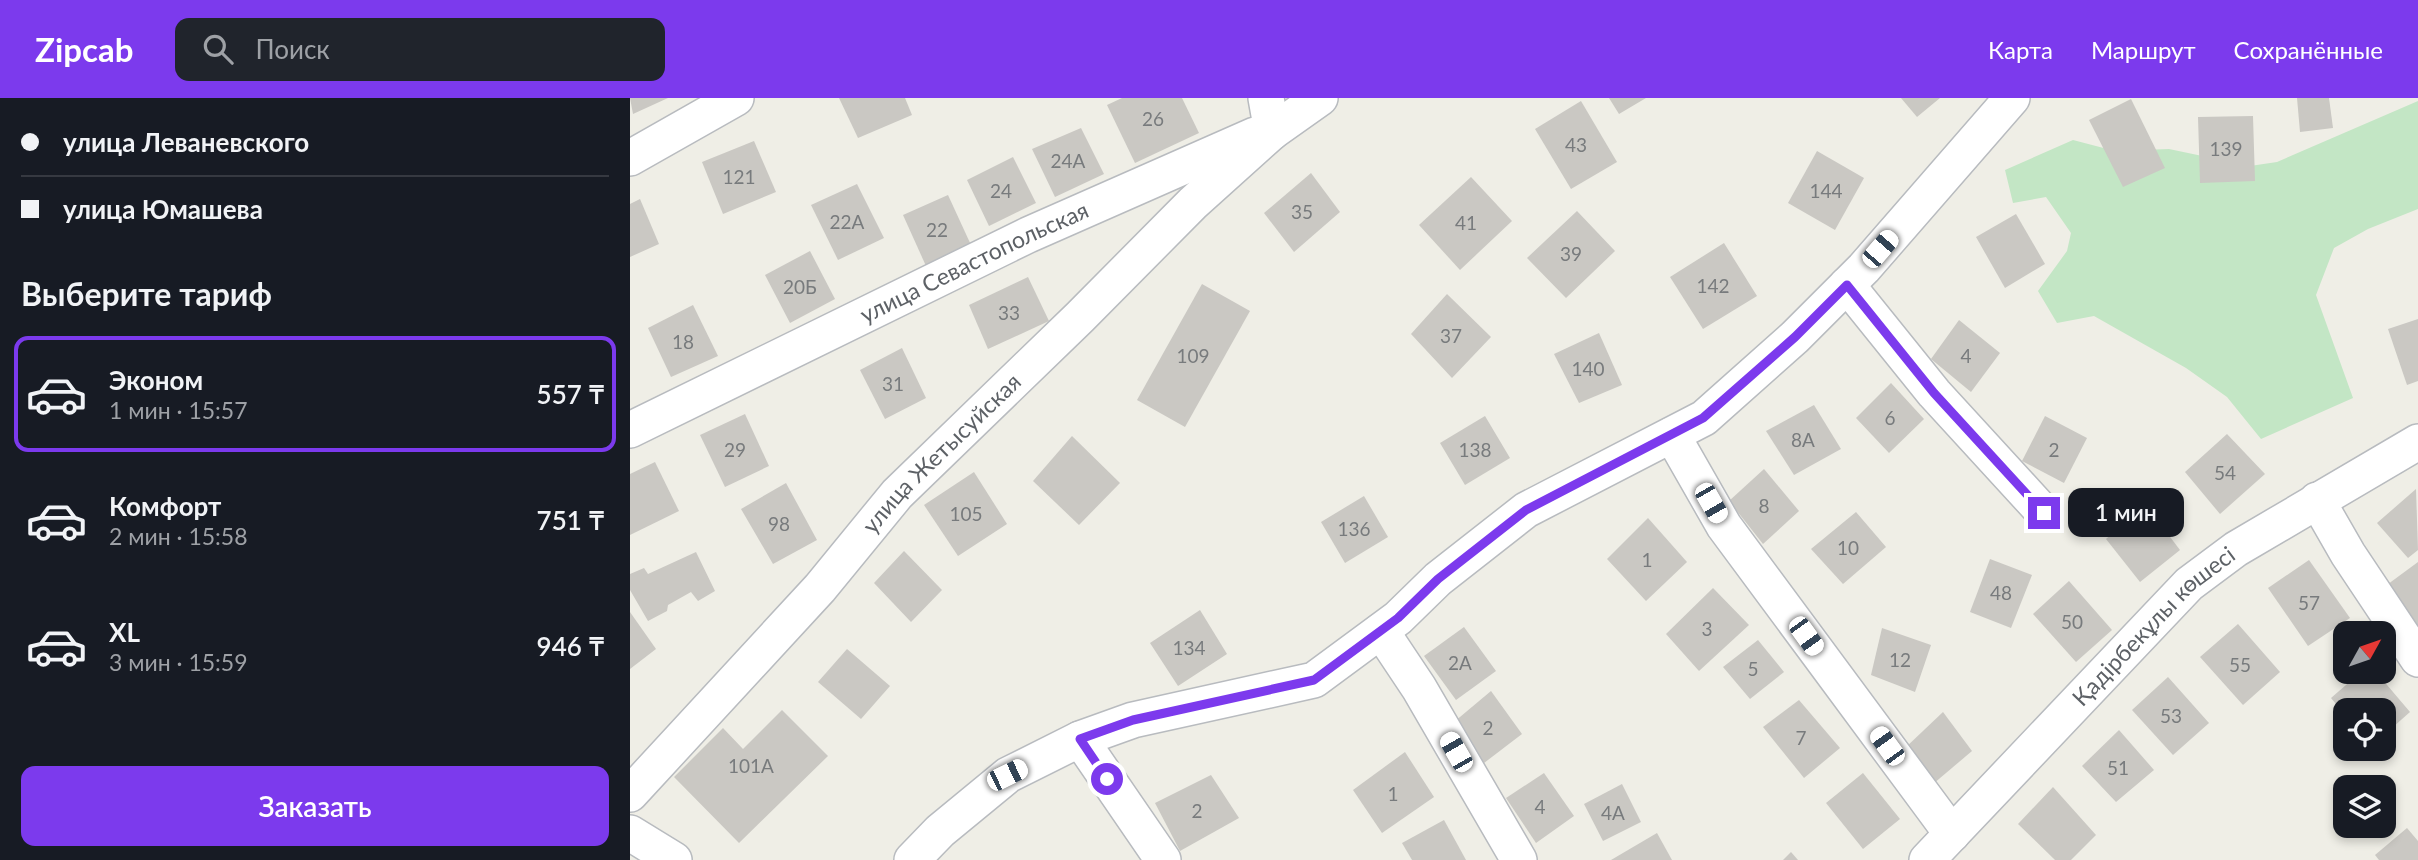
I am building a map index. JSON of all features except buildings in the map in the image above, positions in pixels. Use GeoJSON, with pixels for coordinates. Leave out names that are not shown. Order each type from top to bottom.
{"type":"FeatureCollection","features":[{"type":"Feature","properties":{"kind":"street"},"geometry":{"type":"LineString","coordinates":[[630,158],[736,98]]}},
{"type":"Feature","properties":{"kind":"street"},"geometry":{"type":"LineString","coordinates":[[1266,98],[1272,132]]}},
{"type":"Feature","properties":{"kind":"street","name":"улица Севастопольская"},"geometry":{"type":"LineString","coordinates":[[630,430],[1028,236],[1247,136],[1272,132],[1320,98]]}},
{"type":"Feature","properties":{"kind":"street"},"geometry":{"type":"LineString","coordinates":[[912,860],[940,831],[1007,775],[1080,739],[1133,720],[1314,680],[1381,631],[1438,579],[1526,510],[1703,418],[1795,337],[1847,285],[2012,98]]}},
{"type":"Feature","properties":{"kind":"street","name":"улица Жетысуйская"},"geometry":{"type":"LineString","coordinates":[[630,794],[820,588],[897,494],[1193,203],[1272,132]]}},
{"type":"Feature","properties":{"kind":"street"},"geometry":{"type":"LineString","coordinates":[[1847,285],[1934,393],[2044,513]]}},
{"type":"Feature","properties":{"kind":"street"},"geometry":{"type":"LineString","coordinates":[[1672,435],[1724,526],[1952,834]]}},
{"type":"Feature","properties":{"kind":"street","name":"Қадірбекұлы көшесі"},"geometry":{"type":"LineString","coordinates":[[1927,860],[2189,584],[2236,549],[2418,442]]}},
{"type":"Feature","properties":{"kind":"street"},"geometry":{"type":"LineString","coordinates":[[2317,500],[2348,554],[2418,659]]}},
{"type":"Feature","properties":{"kind":"street"},"geometry":{"type":"LineString","coordinates":[[1381,631],[1419,688],[1519,860]]}},
{"type":"Feature","properties":{"kind":"street"},"geometry":{"type":"LineString","coordinates":[[1080,739],[1163,860]]}},
{"type":"Feature","properties":{"kind":"street"},"geometry":{"type":"LineString","coordinates":[[630,834],[674,860]]}},
{"type":"Feature","properties":{"kind":"green space"},"geometry":{"type":"Polygon","coordinates":[[[2418,101],[2418,209],[2368,229],[2334,248],[2316,295],[2353,398],[2261,439],[2227,397],[2186,368],[2094,316],[2057,323],[2038,291],[2067,251],[2071,233],[2046,197],[2013,203],[2005,170],[2073,140],[2115,151],[2169,149],[2250,166],[2277,162],[2418,101]]]}},
{"type":"Feature","properties":{"kind":"route"},"geometry":{"type":"LineString","coordinates":[[1107,779],[1080,739],[1133,720],[1314,680],[1398,618],[1438,579],[1526,510],[1703,418],[1795,337],[1847,285],[1934,393],[2044,513]]}}]}
